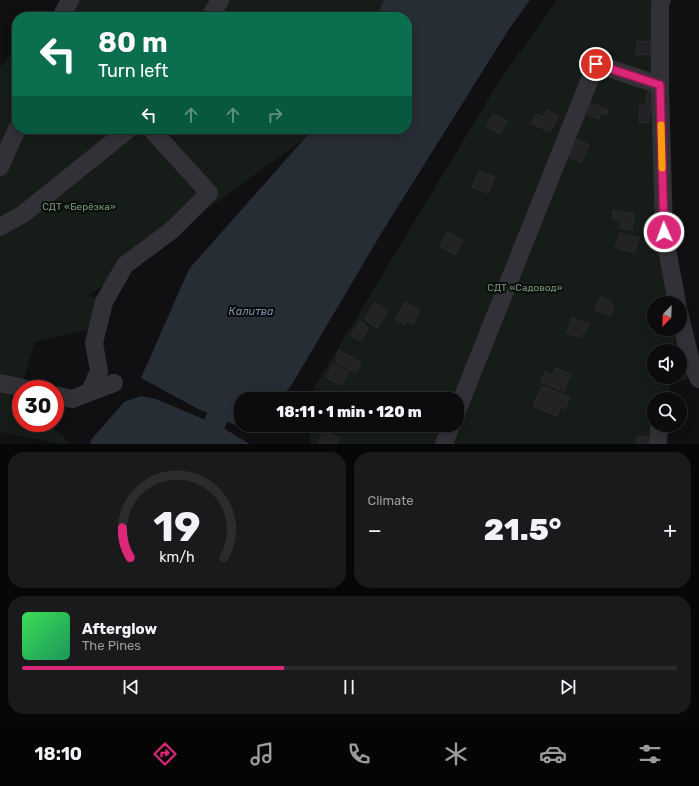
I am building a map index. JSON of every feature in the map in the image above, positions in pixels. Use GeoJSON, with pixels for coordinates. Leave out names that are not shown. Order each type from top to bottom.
{"type":"FeatureCollection","features":[{"type":"Feature","properties":{"kind":"street"},"geometry":{"type":"LineString","coordinates":[[59,11],[70,0]]}},
{"type":"Feature","properties":{"kind":"street"},"geometry":{"type":"LineString","coordinates":[[213,12],[220,0]]}},
{"type":"Feature","properties":{"kind":"street"},"geometry":{"type":"LineString","coordinates":[[662,0],[660,4],[660,85],[664,232],[677,296]]}},
{"type":"Feature","properties":{"kind":"street"},"geometry":{"type":"LineString","coordinates":[[464,394],[596,64],[660,85]]}},
{"type":"Feature","properties":{"kind":"street"},"geometry":{"type":"LineString","coordinates":[[0,167],[15,134]]}},
{"type":"Feature","properties":{"kind":"street"},"geometry":{"type":"LineString","coordinates":[[0,227],[23,214],[124,134]]}},
{"type":"Feature","properties":{"kind":"street"},"geometry":{"type":"LineString","coordinates":[[90,391],[99,371],[94,343],[104,302],[125,265],[172,230],[209,193],[156,134]]}},
{"type":"Feature","properties":{"kind":"street"},"geometry":{"type":"LineString","coordinates":[[685,336],[691,362],[699,379]]}},
{"type":"Feature","properties":{"kind":"street"},"geometry":{"type":"LineString","coordinates":[[0,382],[12,385]]}},
{"type":"Feature","properties":{"kind":"street"},"geometry":{"type":"LineString","coordinates":[[64,397],[72,399],[114,383]]}},
{"type":"Feature","properties":{"kind":"street"},"geometry":{"type":"LineString","coordinates":[[444,444],[449,432]]}},
{"type":"Feature","properties":{"kind":"green space"},"geometry":{"type":"Polygon","coordinates":[[[69,0],[389,0],[382,12],[74,12],[76,7],[69,0]]]}},
{"type":"Feature","properties":{"kind":"green space","name":"СДТ «Садовод»"},"geometry":{"type":"Polygon","coordinates":[[[557,0],[666,0],[672,228],[685,296],[647,296],[647,336],[687,336],[687,304],[699,365],[699,376],[687,379],[687,344],[647,344],[647,384],[671,384],[670,392],[647,392],[647,432],[658,432],[664,444],[309,444],[310,432],[464,432],[464,392],[314,392],[314,388],[500,80],[557,0]]]}},
{"type":"Feature","properties":{"kind":"green space","name":"СДТ «Берёзка»"},"geometry":{"type":"Polygon","coordinates":[[[12,54],[12,134],[308,134],[305,138],[88,296],[98,298],[90,329],[35,342],[24,378],[21,380],[12,380],[12,387],[9,389],[12,402],[12,432],[58,432],[70,444],[59,444],[0,432],[0,67],[12,54]]]}},
{"type":"Feature","properties":{"kind":"water","name":"Калитва"},"geometry":{"type":"Polygon","coordinates":[[[384,0],[530,0],[509,29],[382,232],[291,386],[285,392],[234,392],[234,425],[198,409],[141,378],[189,269],[309,134],[412,134],[412,12],[378,12],[384,0]]]}},
{"type":"Feature","properties":{"kind":"water"},"geometry":{"type":"Polygon","coordinates":[[[141,396],[156,399],[220,426],[250,444],[90,444],[91,440],[124,402],[141,396]]]}},
{"type":"Feature","properties":{"kind":"building"},"geometry":{"type":"Polygon","coordinates":[[[637,41],[653,42],[652,55],[636,54],[637,41]]]}},
{"type":"Feature","properties":{"kind":"building"},"geometry":{"type":"Polygon","coordinates":[[[647,92],[653,92],[653,114],[650,113],[649,123],[639,122],[640,105],[646,105],[647,92]]]}},
{"type":"Feature","properties":{"kind":"building"},"geometry":{"type":"Polygon","coordinates":[[[591,103],[608,110],[606,115],[601,113],[599,119],[587,114],[591,103]]]}},
{"type":"Feature","properties":{"kind":"building"},"geometry":{"type":"Polygon","coordinates":[[[547,110],[558,116],[550,132],[531,123],[536,114],[543,117],[547,110]]]}},
{"type":"Feature","properties":{"kind":"building"},"geometry":{"type":"Polygon","coordinates":[[[493,114],[507,121],[500,134],[486,126],[493,114]]]}},
{"type":"Feature","properties":{"kind":"building"},"geometry":{"type":"Polygon","coordinates":[[[577,139],[589,145],[581,162],[569,157],[577,139]]]}},
{"type":"Feature","properties":{"kind":"building"},"geometry":{"type":"Polygon","coordinates":[[[479,171],[495,177],[488,193],[472,187],[479,171]]]}},
{"type":"Feature","properties":{"kind":"building"},"geometry":{"type":"Polygon","coordinates":[[[613,210],[634,214],[632,230],[620,228],[621,221],[612,219],[613,210]]]}},
{"type":"Feature","properties":{"kind":"building"},"geometry":{"type":"Polygon","coordinates":[[[448,232],[463,240],[455,255],[440,246],[448,232]]]}},
{"type":"Feature","properties":{"kind":"building"},"geometry":{"type":"Polygon","coordinates":[[[620,233],[639,238],[634,253],[615,247],[620,233]]]}},
{"type":"Feature","properties":{"kind":"building"},"geometry":{"type":"Polygon","coordinates":[[[600,297],[611,301],[610,305],[614,307],[611,316],[595,310],[600,297]]]}},
{"type":"Feature","properties":{"kind":"building"},"geometry":{"type":"Polygon","coordinates":[[[405,302],[420,311],[413,324],[406,321],[404,325],[395,319],[405,302]]]}},
{"type":"Feature","properties":{"kind":"building"},"geometry":{"type":"Polygon","coordinates":[[[375,303],[388,312],[377,328],[364,319],[375,303]]]}},
{"type":"Feature","properties":{"kind":"building"},"geometry":{"type":"Polygon","coordinates":[[[572,318],[589,324],[585,334],[582,332],[580,337],[567,333],[572,318]]]}},
{"type":"Feature","properties":{"kind":"building"},"geometry":{"type":"Polygon","coordinates":[[[360,321],[369,328],[361,341],[351,335],[360,321]]]}},
{"type":"Feature","properties":{"kind":"building"},"geometry":{"type":"Polygon","coordinates":[[[338,350],[361,363],[356,373],[336,362],[338,350]]]}},
{"type":"Feature","properties":{"kind":"building"},"geometry":{"type":"Polygon","coordinates":[[[334,364],[349,372],[341,385],[326,377],[334,364]]]}},
{"type":"Feature","properties":{"kind":"building"},"geometry":{"type":"Polygon","coordinates":[[[555,368],[571,374],[564,391],[541,382],[545,371],[553,375],[555,368]]]}},
{"type":"Feature","properties":{"kind":"building"},"geometry":{"type":"Polygon","coordinates":[[[542,386],[570,397],[565,409],[560,407],[557,416],[533,406],[542,386]]]}},
{"type":"Feature","properties":{"kind":"building"},"geometry":{"type":"Polygon","coordinates":[[[323,432],[339,438],[337,444],[317,444],[323,432]]]}},
{"type":"Feature","properties":{"kind":"building"},"geometry":{"type":"Polygon","coordinates":[[[637,436],[651,438],[651,444],[636,444],[637,436]]]}},
{"type":"Feature","properties":{"kind":"waterway","name":"Калитва"},"geometry":{"type":"LineString","coordinates":[[204,444],[231,391]]}},
{"type":"Feature","properties":{"kind":"slow traffic"},"geometry":{"type":"LineString","coordinates":[[661,125],[662,168]]}},
{"type":"Feature","properties":{"kind":"route"},"geometry":{"type":"LineString","coordinates":[[596,64],[660,85],[664,232]]}}]}
